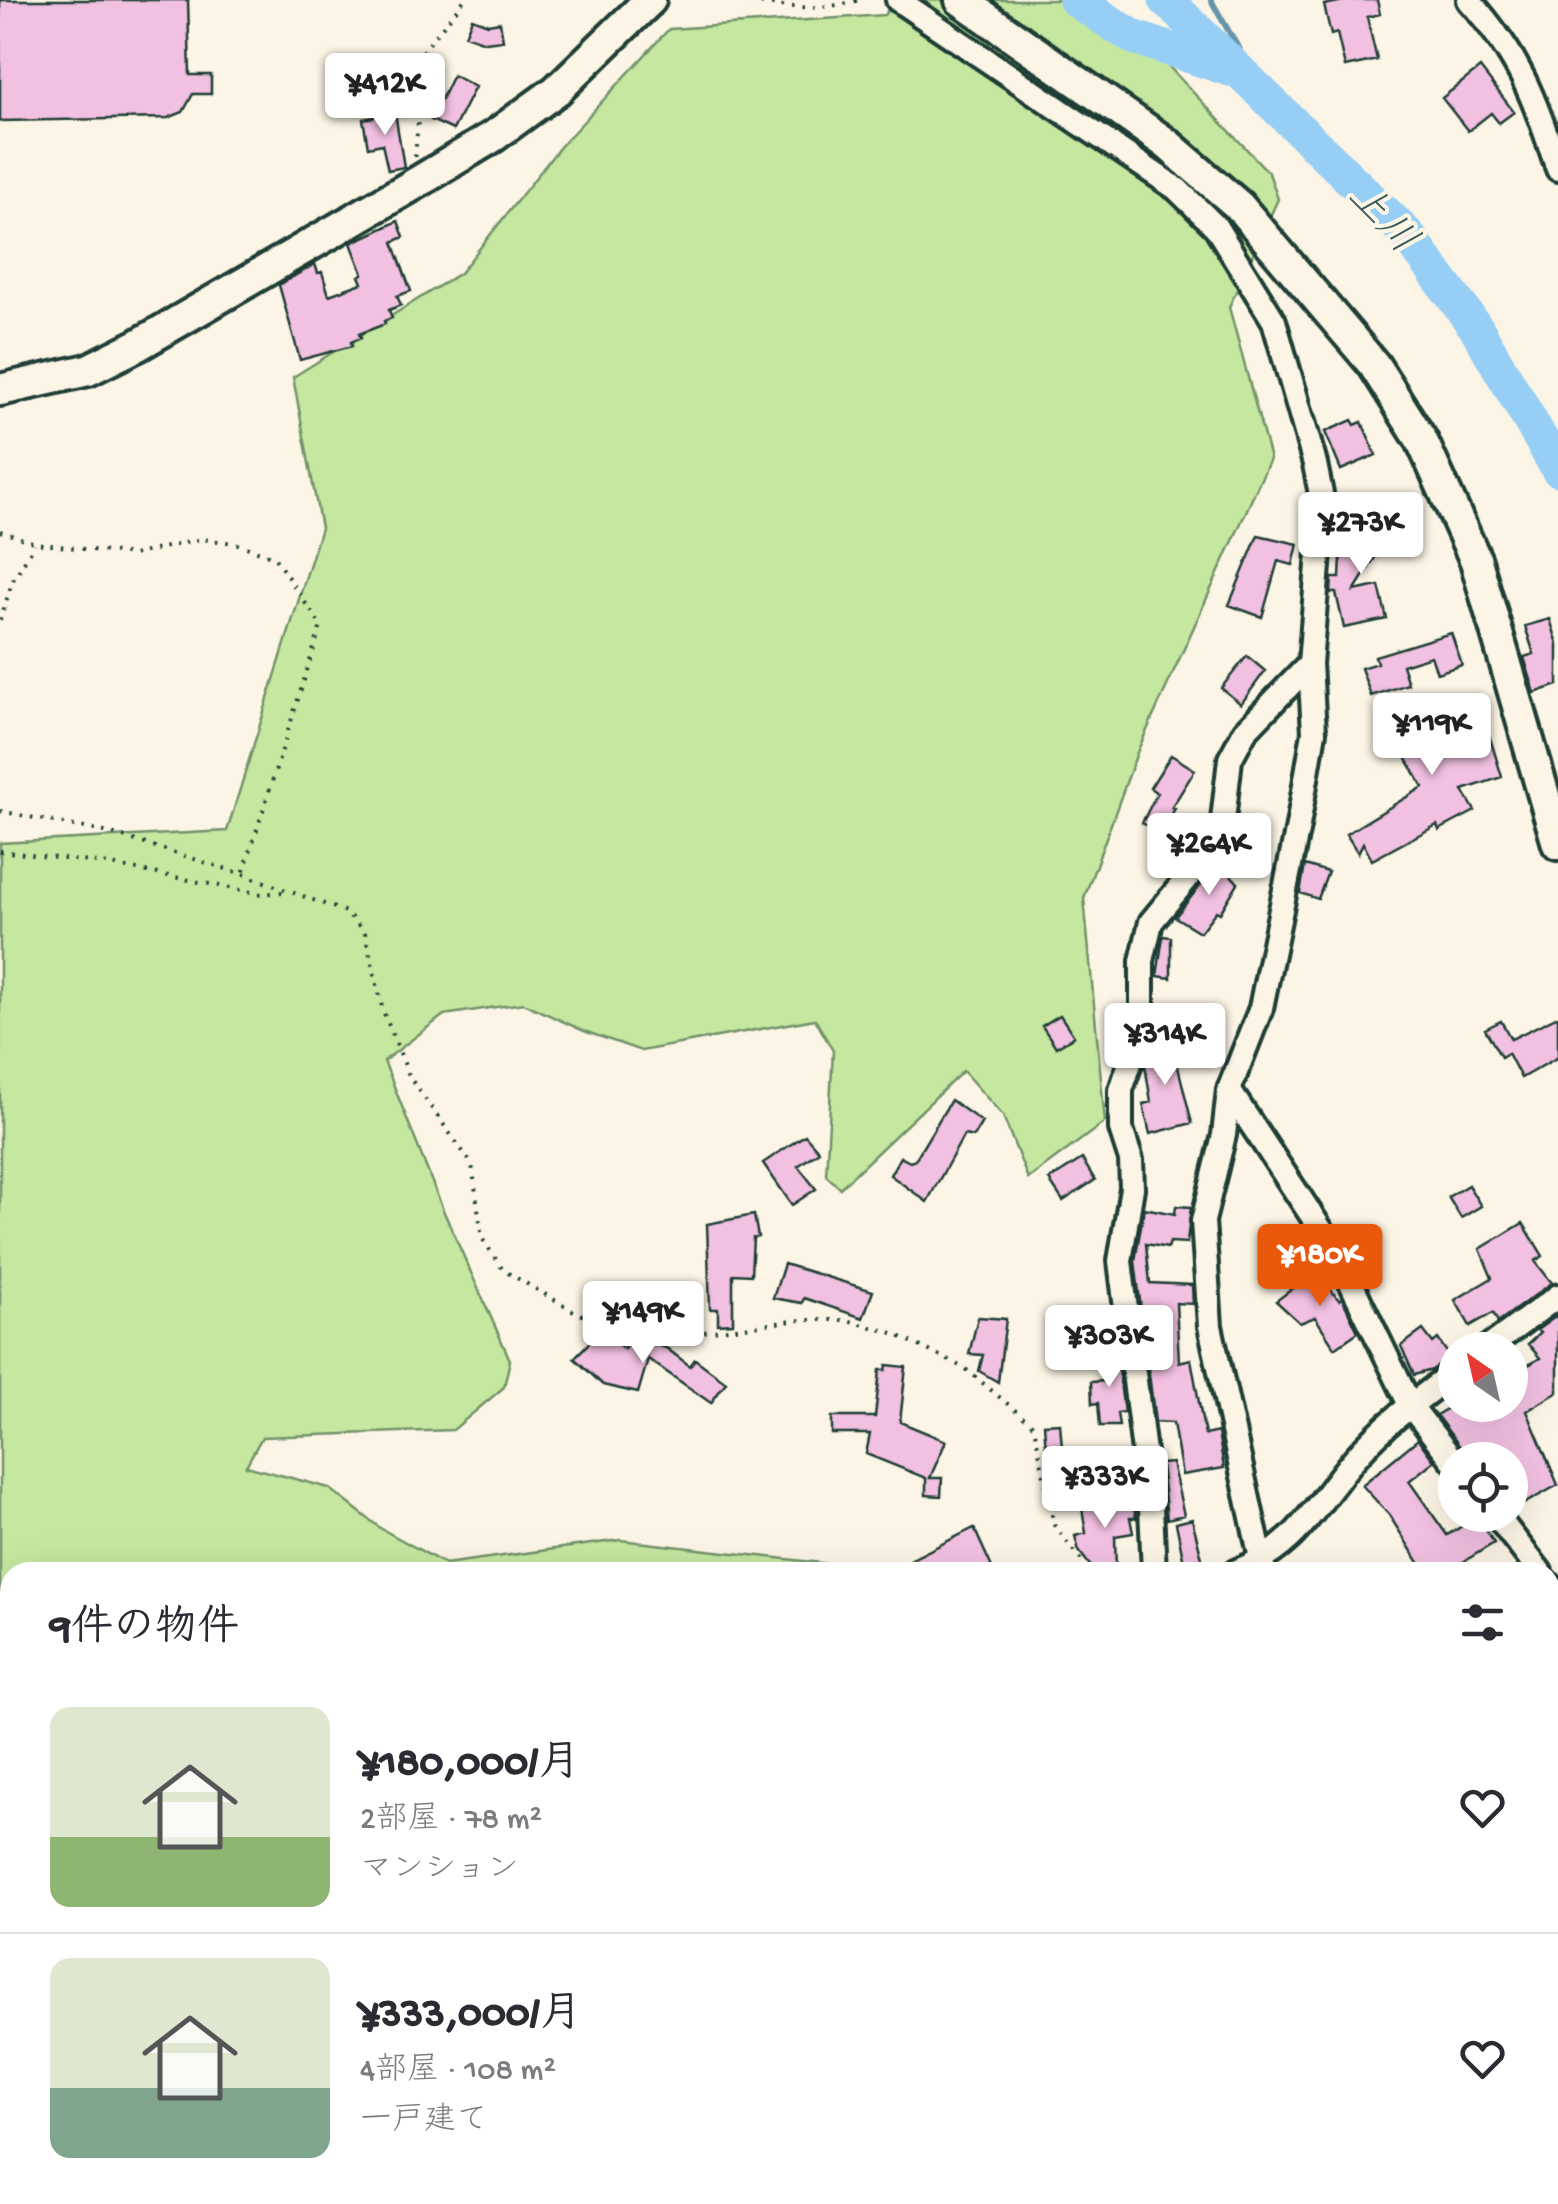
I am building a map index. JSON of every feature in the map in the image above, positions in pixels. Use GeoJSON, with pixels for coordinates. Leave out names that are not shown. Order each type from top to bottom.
{"type":"FeatureCollection","features":[{"type":"Feature","properties":{"kind":"main road"},"geometry":{"type":"LineString","coordinates":[[0,390],[88,370],[138,346],[418,182],[494,136],[557,90],[650,0]]}},
{"type":"Feature","properties":{"kind":"main road"},"geometry":{"type":"LineString","coordinates":[[961,0],[1166,143],[1239,206],[1374,365],[1422,442],[1476,560],[1558,844]]}},
{"type":"Feature","properties":{"kind":"street"},"geometry":{"type":"LineString","coordinates":[[898,0],[1178,189],[1216,227],[1274,321],[1315,464],[1322,504],[1310,664],[1314,732],[1262,1008],[1229,1090],[1224,1135],[1203,1221],[1210,1326],[1262,1562]]}},
{"type":"Feature","properties":{"kind":"street"},"geometry":{"type":"LineString","coordinates":[[1468,0],[1504,39],[1528,84],[1558,169]]}},
{"type":"Feature","properties":{"kind":"street"},"geometry":{"type":"LineString","coordinates":[[1154,1562],[1151,1508],[1120,1261],[1132,1188],[1131,1160],[1121,1129],[1121,1090],[1142,1027],[1142,961],[1151,922],[1208,853],[1222,829],[1230,759],[1246,731],[1310,664]]}},
{"type":"Feature","properties":{"kind":"street"},"geometry":{"type":"LineString","coordinates":[[1229,1090],[1337,1254],[1410,1405],[1439,1442]]}},
{"type":"Feature","properties":{"kind":"street"},"geometry":{"type":"LineString","coordinates":[[1509,1332],[1558,1296]]}},
{"type":"Feature","properties":{"kind":"street"},"geometry":{"type":"LineString","coordinates":[[1268,1562],[1290,1542],[1357,1456],[1410,1405],[1438,1384]]}},
{"type":"Feature","properties":{"kind":"street"},"geometry":{"type":"LineString","coordinates":[[1509,1532],[1532,1562]]}},
{"type":"Feature","properties":{"kind":"path"},"geometry":{"type":"LineString","coordinates":[[418,182],[415,158],[424,50],[464,0]]}},
{"type":"Feature","properties":{"kind":"path"},"geometry":{"type":"LineString","coordinates":[[740,0],[774,6],[822,7],[859,0]]}},
{"type":"Feature","properties":{"kind":"path"},"geometry":{"type":"LineString","coordinates":[[0,531],[35,543],[133,554],[200,540],[235,543],[274,557],[321,626],[243,874]]}},
{"type":"Feature","properties":{"kind":"path"},"geometry":{"type":"LineString","coordinates":[[0,620],[13,580],[35,543]]}},
{"type":"Feature","properties":{"kind":"path"},"geometry":{"type":"LineString","coordinates":[[0,811],[110,833],[243,874],[346,912],[365,933],[384,1012],[410,1078],[472,1164],[482,1238],[504,1270],[579,1314],[670,1336],[801,1320],[847,1320],[894,1333],[966,1369],[1034,1426],[1054,1525],[1082,1562]]}},
{"type":"Feature","properties":{"kind":"path"},"geometry":{"type":"LineString","coordinates":[[0,851],[106,864],[262,894],[287,892]]}},
{"type":"Feature","properties":{"kind":"green space"},"geometry":{"type":"Polygon","coordinates":[[[896,0],[1106,0],[1269,173],[1278,199],[1229,307],[1270,459],[1138,750],[1084,898],[1105,1122],[1028,1179],[1003,1116],[963,1071],[840,1188],[826,1175],[833,1051],[815,1019],[641,1051],[523,1003],[444,1015],[384,1061],[443,1210],[510,1360],[504,1387],[453,1430],[262,1437],[246,1466],[329,1488],[380,1528],[441,1562],[0,1562],[0,843],[227,831],[321,528],[293,377],[460,273],[559,148],[669,29],[884,15],[896,0]]]}},
{"type":"Feature","properties":{"kind":"green space"},"geometry":{"type":"Polygon","coordinates":[[[620,1540],[812,1562],[460,1562],[620,1540]]]}},
{"type":"Feature","properties":{"kind":"building"},"geometry":{"type":"Polygon","coordinates":[[[0,0],[188,0],[190,75],[211,75],[211,94],[193,94],[183,112],[168,118],[0,121],[0,0]]]}},
{"type":"Feature","properties":{"kind":"building"},"geometry":{"type":"Polygon","coordinates":[[[1377,0],[1380,14],[1367,17],[1377,60],[1345,67],[1337,33],[1331,35],[1324,5],[1377,0]]]}},
{"type":"Feature","properties":{"kind":"building"},"geometry":{"type":"Polygon","coordinates":[[[472,18],[488,24],[500,22],[503,40],[485,42],[465,35],[472,18]]]}},
{"type":"Feature","properties":{"kind":"building"},"geometry":{"type":"Polygon","coordinates":[[[1480,68],[1514,112],[1499,123],[1491,113],[1468,131],[1442,98],[1480,68]]]}},
{"type":"Feature","properties":{"kind":"building"},"geometry":{"type":"Polygon","coordinates":[[[453,75],[475,87],[453,130],[431,120],[453,75]]]}},
{"type":"Feature","properties":{"kind":"building"},"geometry":{"type":"Polygon","coordinates":[[[395,113],[404,167],[388,170],[382,144],[368,147],[363,119],[395,113]]]}},
{"type":"Feature","properties":{"kind":"building"},"geometry":{"type":"Polygon","coordinates":[[[398,221],[404,237],[393,242],[411,291],[397,296],[401,305],[389,310],[392,318],[359,334],[361,338],[351,342],[352,346],[300,360],[279,285],[315,264],[318,273],[322,272],[329,295],[362,283],[359,276],[363,274],[351,243],[398,221]]]}},
{"type":"Feature","properties":{"kind":"building"},"geometry":{"type":"Polygon","coordinates":[[[1352,420],[1355,425],[1362,422],[1376,455],[1341,470],[1325,432],[1352,420]]]}},
{"type":"Feature","properties":{"kind":"building"},"geometry":{"type":"Polygon","coordinates":[[[1372,518],[1392,530],[1354,591],[1379,586],[1387,619],[1344,628],[1336,593],[1331,593],[1332,578],[1340,578],[1341,556],[1363,520],[1368,523],[1372,518]]]}},
{"type":"Feature","properties":{"kind":"building"},"geometry":{"type":"Polygon","coordinates":[[[1258,535],[1298,544],[1293,565],[1278,561],[1262,617],[1229,605],[1258,535]]]}},
{"type":"Feature","properties":{"kind":"building"},"geometry":{"type":"Polygon","coordinates":[[[1550,619],[1558,644],[1558,685],[1535,693],[1524,657],[1534,654],[1525,626],[1550,619]]]}},
{"type":"Feature","properties":{"kind":"building"},"geometry":{"type":"Polygon","coordinates":[[[1451,633],[1462,665],[1437,673],[1431,656],[1402,665],[1408,684],[1371,696],[1361,668],[1377,663],[1375,656],[1451,633]]]}},
{"type":"Feature","properties":{"kind":"building"},"geometry":{"type":"Polygon","coordinates":[[[1247,656],[1265,671],[1241,704],[1221,688],[1247,656]]]}},
{"type":"Feature","properties":{"kind":"building"},"geometry":{"type":"Polygon","coordinates":[[[1433,698],[1443,724],[1482,712],[1502,777],[1463,790],[1475,811],[1439,830],[1437,825],[1372,860],[1363,843],[1358,853],[1346,834],[1423,787],[1400,747],[1397,748],[1389,728],[1421,716],[1417,704],[1433,698]]]}},
{"type":"Feature","properties":{"kind":"building"},"geometry":{"type":"Polygon","coordinates":[[[1171,755],[1195,770],[1172,807],[1175,808],[1162,834],[1142,823],[1157,793],[1150,788],[1171,755]]]}},
{"type":"Feature","properties":{"kind":"building"},"geometry":{"type":"Polygon","coordinates":[[[1221,860],[1232,869],[1229,873],[1238,883],[1220,913],[1216,911],[1200,932],[1175,917],[1221,860]]]}},
{"type":"Feature","properties":{"kind":"building"},"geometry":{"type":"Polygon","coordinates":[[[1305,865],[1328,872],[1318,899],[1300,893],[1305,865]]]}},
{"type":"Feature","properties":{"kind":"building"},"geometry":{"type":"Polygon","coordinates":[[[1163,936],[1171,937],[1171,978],[1157,976],[1163,936]]]}},
{"type":"Feature","properties":{"kind":"building"},"geometry":{"type":"Polygon","coordinates":[[[1060,1015],[1074,1036],[1056,1047],[1042,1026],[1060,1015]]]}},
{"type":"Feature","properties":{"kind":"building"},"geometry":{"type":"Polygon","coordinates":[[[1558,1016],[1558,1057],[1521,1078],[1508,1053],[1501,1057],[1485,1029],[1501,1021],[1511,1039],[1558,1016]]]}},
{"type":"Feature","properties":{"kind":"building"},"geometry":{"type":"Polygon","coordinates":[[[1169,1031],[1192,1123],[1150,1134],[1143,1104],[1151,1102],[1145,1065],[1156,1034],[1169,1031]]]}},
{"type":"Feature","properties":{"kind":"building"},"geometry":{"type":"Polygon","coordinates":[[[951,1100],[982,1122],[973,1137],[964,1135],[927,1202],[890,1175],[900,1157],[915,1160],[951,1100]]]}},
{"type":"Feature","properties":{"kind":"building"},"geometry":{"type":"Polygon","coordinates":[[[805,1135],[819,1151],[798,1166],[816,1189],[792,1205],[763,1163],[805,1135]]]}},
{"type":"Feature","properties":{"kind":"building"},"geometry":{"type":"Polygon","coordinates":[[[1082,1159],[1095,1180],[1063,1201],[1049,1180],[1082,1159]]]}},
{"type":"Feature","properties":{"kind":"building"},"geometry":{"type":"Polygon","coordinates":[[[1468,1185],[1481,1206],[1461,1218],[1448,1197],[1468,1185]]]}},
{"type":"Feature","properties":{"kind":"building"},"geometry":{"type":"Polygon","coordinates":[[[1176,1206],[1191,1207],[1187,1243],[1170,1242],[1168,1248],[1146,1244],[1150,1283],[1192,1285],[1193,1304],[1176,1303],[1179,1362],[1191,1359],[1205,1435],[1218,1432],[1224,1468],[1182,1475],[1173,1423],[1155,1422],[1135,1261],[1144,1208],[1175,1214],[1176,1206]]]}},
{"type":"Feature","properties":{"kind":"building"},"geometry":{"type":"Polygon","coordinates":[[[754,1215],[758,1237],[753,1238],[751,1275],[733,1274],[733,1323],[718,1324],[718,1309],[710,1309],[707,1224],[754,1215]]]}},
{"type":"Feature","properties":{"kind":"building"},"geometry":{"type":"Polygon","coordinates":[[[1523,1223],[1543,1256],[1535,1261],[1552,1283],[1498,1322],[1493,1313],[1470,1326],[1455,1300],[1492,1278],[1480,1249],[1523,1223]]]}},
{"type":"Feature","properties":{"kind":"building"},"geometry":{"type":"Polygon","coordinates":[[[784,1264],[873,1291],[863,1318],[804,1298],[802,1303],[773,1298],[784,1264]]]}},
{"type":"Feature","properties":{"kind":"building"},"geometry":{"type":"Polygon","coordinates":[[[1316,1271],[1339,1300],[1342,1298],[1358,1332],[1335,1348],[1315,1317],[1300,1323],[1276,1301],[1316,1271]]]}},
{"type":"Feature","properties":{"kind":"building"},"geometry":{"type":"Polygon","coordinates":[[[1558,1315],[1558,1392],[1528,1410],[1528,1365],[1540,1358],[1528,1344],[1540,1333],[1537,1330],[1558,1315]]]}},
{"type":"Feature","properties":{"kind":"building"},"geometry":{"type":"Polygon","coordinates":[[[978,1317],[1006,1319],[998,1382],[979,1371],[983,1355],[969,1354],[978,1317]]]}},
{"type":"Feature","properties":{"kind":"building"},"geometry":{"type":"Polygon","coordinates":[[[1423,1330],[1433,1343],[1438,1339],[1438,1366],[1414,1375],[1401,1346],[1423,1330]]]}},
{"type":"Feature","properties":{"kind":"building"},"geometry":{"type":"Polygon","coordinates":[[[601,1331],[624,1349],[626,1343],[617,1333],[666,1348],[690,1366],[695,1359],[726,1382],[711,1403],[648,1359],[638,1393],[603,1385],[574,1358],[601,1331]]]}},
{"type":"Feature","properties":{"kind":"building"},"geometry":{"type":"Polygon","coordinates":[[[1114,1337],[1124,1412],[1117,1413],[1119,1426],[1100,1426],[1098,1403],[1092,1404],[1091,1382],[1105,1381],[1105,1365],[1111,1365],[1104,1340],[1114,1337]]]}},
{"type":"Feature","properties":{"kind":"building"},"geometry":{"type":"Polygon","coordinates":[[[887,1365],[906,1367],[900,1422],[946,1441],[930,1478],[942,1478],[941,1496],[926,1495],[926,1478],[866,1454],[870,1434],[832,1434],[832,1417],[875,1417],[880,1370],[886,1370],[887,1365]]]}},
{"type":"Feature","properties":{"kind":"building"},"geometry":{"type":"Polygon","coordinates":[[[1528,1413],[1558,1485],[1528,1502],[1528,1442],[1456,1442],[1441,1422],[1528,1422],[1528,1413]]]}},
{"type":"Feature","properties":{"kind":"building"},"geometry":{"type":"Polygon","coordinates":[[[1060,1423],[1063,1461],[1047,1462],[1044,1424],[1060,1423]]]}},
{"type":"Feature","properties":{"kind":"building"},"geometry":{"type":"Polygon","coordinates":[[[1418,1439],[1434,1461],[1409,1481],[1438,1522],[1438,1532],[1487,1532],[1494,1543],[1463,1562],[1419,1562],[1389,1515],[1362,1485],[1418,1439]]]}},
{"type":"Feature","properties":{"kind":"building"},"geometry":{"type":"Polygon","coordinates":[[[1172,1463],[1184,1515],[1167,1519],[1161,1464],[1172,1463]]]}},
{"type":"Feature","properties":{"kind":"building"},"geometry":{"type":"Polygon","coordinates":[[[1132,1496],[1136,1518],[1130,1518],[1133,1533],[1115,1536],[1116,1562],[1087,1562],[1079,1551],[1075,1536],[1086,1533],[1081,1502],[1132,1496]]]}},
{"type":"Feature","properties":{"kind":"building"},"geometry":{"type":"Polygon","coordinates":[[[1192,1519],[1203,1562],[1184,1562],[1176,1523],[1192,1519]]]}},
{"type":"Feature","properties":{"kind":"building"},"geometry":{"type":"Polygon","coordinates":[[[974,1528],[989,1562],[911,1562],[974,1528]]]}},
{"type":"Feature","properties":{"kind":"waterway"},"geometry":{"type":"LineString","coordinates":[[1076,0],[1133,37],[1229,69]]}},
{"type":"Feature","properties":{"kind":"waterway","name":"上川"},"geometry":{"type":"LineString","coordinates":[[1166,0],[1406,233],[1477,329],[1558,469]]}},
{"type":"Feature","properties":{"kind":"waterway"},"geometry":{"type":"LineString","coordinates":[[1211,0],[1240,51],[1242,74]]}}]}
